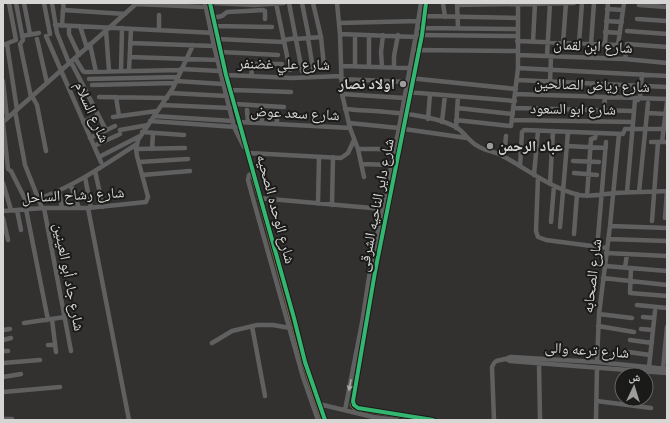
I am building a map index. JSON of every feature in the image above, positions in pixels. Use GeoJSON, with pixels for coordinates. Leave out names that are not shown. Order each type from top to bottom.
{"type":"FeatureCollection","features":[{"type":"Feature","properties":{"kind":"street"},"geometry":{"type":"LineString","coordinates":[[5,45],[15,42],[16,40],[9,3]]}},
{"type":"Feature","properties":{"kind":"street"},"geometry":{"type":"LineString","coordinates":[[16,3],[23,40],[20,44],[32,97],[37,105],[46,152]]}},
{"type":"Feature","properties":{"kind":"street"},"geometry":{"type":"LineString","coordinates":[[24,3],[30,34]]}},
{"type":"Feature","properties":{"kind":"street","name":"شارع السلام"},"geometry":{"type":"LineString","coordinates":[[44,3],[48,35],[60,71],[101,162]]}},
{"type":"Feature","properties":{"kind":"street"},"geometry":{"type":"LineString","coordinates":[[52,3],[56,33],[60,43],[85,72],[181,70],[220,71]]}},
{"type":"Feature","properties":{"kind":"street"},"geometry":{"type":"LineString","coordinates":[[62,26],[63,3]]}},
{"type":"Feature","properties":{"kind":"street"},"geometry":{"type":"LineString","coordinates":[[4,121],[136,3],[205,5]]}},
{"type":"Feature","properties":{"kind":"street","name":"شارع الوحده الصحيه"},"geometry":{"type":"LineString","coordinates":[[210,3],[214,26],[213,33],[217,39],[220,52],[225,79],[226,96],[234,127],[248,154]]}},
{"type":"Feature","properties":{"kind":"street"},"geometry":{"type":"LineString","coordinates":[[213,3],[284,3]]}},
{"type":"Feature","properties":{"kind":"street"},"geometry":{"type":"LineString","coordinates":[[276,3],[290,70]]}},
{"type":"Feature","properties":{"kind":"street"},"geometry":{"type":"LineString","coordinates":[[289,3],[302,71]]}},
{"type":"Feature","properties":{"kind":"street"},"geometry":{"type":"LineString","coordinates":[[302,3],[313,69]]}},
{"type":"Feature","properties":{"kind":"street"},"geometry":{"type":"LineString","coordinates":[[337,3],[340,34],[342,94],[354,140],[358,149],[364,177]]}},
{"type":"Feature","properties":{"kind":"street","name":"شارع داير الناحيه الشرقى"},"geometry":{"type":"LineString","coordinates":[[360,408],[356,407],[353,401],[388,198],[402,129],[409,79],[416,50],[421,3]]}},
{"type":"Feature","properties":{"kind":"street","name":"شارع داير الناحيه الشرقى"},"geometry":{"type":"LineString","coordinates":[[418,35],[423,28],[426,3]]}},
{"type":"Feature","properties":{"kind":"street"},"geometry":{"type":"LineString","coordinates":[[443,3],[445,17]]}},
{"type":"Feature","properties":{"kind":"street"},"geometry":{"type":"LineString","coordinates":[[456,120],[510,127],[514,108],[518,68],[518,3]]}},
{"type":"Feature","properties":{"kind":"street"},"geometry":{"type":"LineString","coordinates":[[533,42],[535,3]]}},
{"type":"Feature","properties":{"kind":"street"},"geometry":{"type":"LineString","coordinates":[[550,3],[547,42],[550,82]]}},
{"type":"Feature","properties":{"kind":"street"},"geometry":{"type":"LineString","coordinates":[[563,43],[566,3]]}},
{"type":"Feature","properties":{"kind":"street"},"geometry":{"type":"LineString","coordinates":[[458,28],[457,4],[574,3]]}},
{"type":"Feature","properties":{"kind":"street"},"geometry":{"type":"LineString","coordinates":[[578,44],[582,3]]}},
{"type":"Feature","properties":{"kind":"street"},"geometry":{"type":"LineString","coordinates":[[591,44],[594,3]]}},
{"type":"Feature","properties":{"kind":"street"},"geometry":{"type":"LineString","coordinates":[[604,44],[608,3]]}},
{"type":"Feature","properties":{"kind":"street"},"geometry":{"type":"LineString","coordinates":[[340,34],[418,35],[518,39],[533,42],[619,44],[624,3]]}},
{"type":"Feature","properties":{"kind":"street"},"geometry":{"type":"LineString","coordinates":[[314,4],[321,37],[324,66]]}},
{"type":"Feature","properties":{"kind":"street","name":"شارع الوحده الصحيه"},"geometry":{"type":"LineString","coordinates":[[205,5],[213,33],[217,60],[220,71],[230,90],[241,127],[253,173],[257,198],[290,328],[314,400],[318,420]]}},
{"type":"Feature","properties":{"kind":"street"},"geometry":{"type":"LineString","coordinates":[[640,5],[667,7]]}},
{"type":"Feature","properties":{"kind":"street"},"geometry":{"type":"LineString","coordinates":[[63,9],[125,14]]}},
{"type":"Feature","properties":{"kind":"street"},"geometry":{"type":"LineString","coordinates":[[607,9],[623,10]]}},
{"type":"Feature","properties":{"kind":"street"},"geometry":{"type":"LineString","coordinates":[[213,18],[222,16],[227,12],[263,10],[265,20]]}},
{"type":"Feature","properties":{"kind":"street"},"geometry":{"type":"LineString","coordinates":[[159,15],[159,30]]}},
{"type":"Feature","properties":{"kind":"street"},"geometry":{"type":"LineString","coordinates":[[339,23],[419,19],[425,16],[518,18]]}},
{"type":"Feature","properties":{"kind":"street"},"geometry":{"type":"LineString","coordinates":[[637,19],[667,21]]}},
{"type":"Feature","properties":{"kind":"street"},"geometry":{"type":"LineString","coordinates":[[606,21],[622,22]]}},
{"type":"Feature","properties":{"kind":"street"},"geometry":{"type":"LineString","coordinates":[[55,25],[107,29],[122,28],[213,33]]}},
{"type":"Feature","properties":{"kind":"street"},"geometry":{"type":"LineString","coordinates":[[69,26],[74,59],[106,130]]}},
{"type":"Feature","properties":{"kind":"street"},"geometry":{"type":"LineString","coordinates":[[80,26],[89,46],[96,72]]}},
{"type":"Feature","properties":{"kind":"street"},"geometry":{"type":"LineString","coordinates":[[214,26],[272,27]]}},
{"type":"Feature","properties":{"kind":"street"},"geometry":{"type":"LineString","coordinates":[[121,71],[122,28]]}},
{"type":"Feature","properties":{"kind":"street"},"geometry":{"type":"LineString","coordinates":[[418,28],[518,30]]}},
{"type":"Feature","properties":{"kind":"street"},"geometry":{"type":"LineString","coordinates":[[107,29],[108,71]]}},
{"type":"Feature","properties":{"kind":"street"},"geometry":{"type":"LineString","coordinates":[[129,71],[131,29]]}},
{"type":"Feature","properties":{"kind":"street"},"geometry":{"type":"LineString","coordinates":[[628,31],[667,34]]}},
{"type":"Feature","properties":{"kind":"street"},"geometry":{"type":"LineString","coordinates":[[605,32],[620,34]]}},
{"type":"Feature","properties":{"kind":"street"},"geometry":{"type":"LineString","coordinates":[[22,36],[39,33]]}},
{"type":"Feature","properties":{"kind":"street"},"geometry":{"type":"LineString","coordinates":[[355,35],[355,66]]}},
{"type":"Feature","properties":{"kind":"street"},"geometry":{"type":"LineString","coordinates":[[369,35],[370,67]]}},
{"type":"Feature","properties":{"kind":"street"},"geometry":{"type":"LineString","coordinates":[[382,67],[383,35]]}},
{"type":"Feature","properties":{"kind":"street"},"geometry":{"type":"LineString","coordinates":[[394,67],[394,56],[398,35]]}},
{"type":"Feature","properties":{"kind":"street"},"geometry":{"type":"LineString","coordinates":[[217,39],[284,41],[296,38],[321,37]]}},
{"type":"Feature","properties":{"kind":"street"},"geometry":{"type":"LineString","coordinates":[[37,39],[47,83]]}},
{"type":"Feature","properties":{"kind":"street"},"geometry":{"type":"LineString","coordinates":[[130,43],[214,46]]}},
{"type":"Feature","properties":{"kind":"street"},"geometry":{"type":"LineString","coordinates":[[625,59],[627,44],[667,47]]}},
{"type":"Feature","properties":{"kind":"street","name":"شارع جاد أبو العينين"},"geometry":{"type":"LineString","coordinates":[[5,45],[25,165],[43,208],[71,351]]}},
{"type":"Feature","properties":{"kind":"street"},"geometry":{"type":"LineString","coordinates":[[190,171],[142,174],[137,146],[141,134],[168,95],[193,45]]}},
{"type":"Feature","properties":{"kind":"street","name":"شارع داير الناحيه الشرقى"},"geometry":{"type":"LineString","coordinates":[[409,79],[409,68],[416,50]]}},
{"type":"Feature","properties":{"kind":"street","name":"شارع ابن لقمان"},"geometry":{"type":"LineString","coordinates":[[416,50],[518,53],[667,62]]}},
{"type":"Feature","properties":{"kind":"street"},"geometry":{"type":"LineString","coordinates":[[220,52],[278,55]]}},
{"type":"Feature","properties":{"kind":"street"},"geometry":{"type":"LineString","coordinates":[[130,57],[217,60]]}},
{"type":"Feature","properties":{"kind":"street"},"geometry":{"type":"LineString","coordinates":[[252,76],[251,67],[253,64],[282,64]]}},
{"type":"Feature","properties":{"kind":"street"},"geometry":{"type":"LineString","coordinates":[[341,66],[409,68]]}},
{"type":"Feature","properties":{"kind":"street"},"geometry":{"type":"LineString","coordinates":[[518,68],[667,76]]}},
{"type":"Feature","properties":{"kind":"street"},"geometry":{"type":"LineString","coordinates":[[627,192],[635,100],[638,100],[639,98],[642,74]]}},
{"type":"Feature","properties":{"kind":"street","name":"شارع علي غضنفر"},"geometry":{"type":"LineString","coordinates":[[176,80],[225,79],[252,76],[292,78],[341,77],[409,79]]}},
{"type":"Feature","properties":{"kind":"street"},"geometry":{"type":"LineString","coordinates":[[89,79],[176,80]]}},
{"type":"Feature","properties":{"kind":"street","name":"شارع رياض الصالحين"},"geometry":{"type":"LineString","coordinates":[[409,79],[516,91],[667,100]]}},
{"type":"Feature","properties":{"kind":"street"},"geometry":{"type":"LineString","coordinates":[[92,85],[176,80]]}},
{"type":"Feature","properties":{"kind":"street"},"geometry":{"type":"LineString","coordinates":[[517,80],[667,87]]}},
{"type":"Feature","properties":{"kind":"street"},"geometry":{"type":"LineString","coordinates":[[3,81],[4,121],[8,169],[11,171],[28,209],[56,352]]}},
{"type":"Feature","properties":{"kind":"street"},"geometry":{"type":"LineString","coordinates":[[230,90],[291,92]]}},
{"type":"Feature","properties":{"kind":"street"},"geometry":{"type":"LineString","coordinates":[[407,92],[514,101]]}},
{"type":"Feature","properties":{"kind":"street","name":"شارع داير الناحيه الشرقى"},"geometry":{"type":"LineString","coordinates":[[404,114],[404,98],[407,92]]}},
{"type":"Feature","properties":{"kind":"street"},"geometry":{"type":"LineString","coordinates":[[342,94],[404,98]]}},
{"type":"Feature","properties":{"kind":"street"},"geometry":{"type":"LineString","coordinates":[[428,118],[430,94]]}},
{"type":"Feature","properties":{"kind":"street"},"geometry":{"type":"LineString","coordinates":[[99,97],[168,95],[226,96]]}},
{"type":"Feature","properties":{"kind":"street"},"geometry":{"type":"LineString","coordinates":[[442,122],[445,95]]}},
{"type":"Feature","properties":{"kind":"street"},"geometry":{"type":"LineString","coordinates":[[456,128],[458,96]]}},
{"type":"Feature","properties":{"kind":"street"},"geometry":{"type":"LineString","coordinates":[[116,97],[119,116]]}},
{"type":"Feature","properties":{"kind":"street"},"geometry":{"type":"LineString","coordinates":[[604,110],[605,97]]}},
{"type":"Feature","properties":{"kind":"street"},"geometry":{"type":"LineString","coordinates":[[652,221],[654,192],[665,129],[667,100]]}},
{"type":"Feature","properties":{"kind":"street"},"geometry":{"type":"LineString","coordinates":[[234,104],[284,107]]}},
{"type":"Feature","properties":{"kind":"street"},"geometry":{"type":"LineString","coordinates":[[639,192],[648,104]]}},
{"type":"Feature","properties":{"kind":"street"},"geometry":{"type":"LineString","coordinates":[[162,105],[230,108]]}},
{"type":"Feature","properties":{"kind":"street"},"geometry":{"type":"LineString","coordinates":[[457,108],[513,114]]}},
{"type":"Feature","properties":{"kind":"street"},"geometry":{"type":"LineString","coordinates":[[514,108],[634,111]]}},
{"type":"Feature","properties":{"kind":"street"},"geometry":{"type":"LineString","coordinates":[[346,109],[404,114],[442,122],[456,128],[482,149],[504,157],[552,185],[577,194],[587,196],[627,192],[667,191],[665,218]]}},
{"type":"Feature","properties":{"kind":"street"},"geometry":{"type":"LineString","coordinates":[[248,110],[248,122]]}},
{"type":"Feature","properties":{"kind":"street"},"geometry":{"type":"LineString","coordinates":[[262,110],[262,123]]}},
{"type":"Feature","properties":{"kind":"street"},"geometry":{"type":"LineString","coordinates":[[113,117],[158,111]]}},
{"type":"Feature","properties":{"kind":"street"},"geometry":{"type":"LineString","coordinates":[[277,112],[277,124]]}},
{"type":"Feature","properties":{"kind":"street"},"geometry":{"type":"LineString","coordinates":[[647,113],[666,114]]}},
{"type":"Feature","properties":{"kind":"street"},"geometry":{"type":"LineString","coordinates":[[83,122],[98,115]]}},
{"type":"Feature","properties":{"kind":"street"},"geometry":{"type":"LineString","coordinates":[[154,116],[233,121]]}},
{"type":"Feature","properties":{"kind":"street","name":"شارع ابو السعود"},"geometry":{"type":"LineString","coordinates":[[512,120],[633,122]]}},
{"type":"Feature","properties":{"kind":"street","name":"شارع سعد عوض"},"geometry":{"type":"LineString","coordinates":[[239,122],[402,129],[467,138]]}},
{"type":"Feature","properties":{"kind":"street"},"geometry":{"type":"LineString","coordinates":[[94,146],[120,132],[149,123],[241,127]]}},
{"type":"Feature","properties":{"kind":"street"},"geometry":{"type":"LineString","coordinates":[[90,138],[116,126]]}},
{"type":"Feature","properties":{"kind":"street","name":"شارع داير الناحيه الشرقى"},"geometry":{"type":"LineString","coordinates":[[345,410],[362,323],[370,271],[394,151],[402,129]]}},
{"type":"Feature","properties":{"kind":"street"},"geometry":{"type":"LineString","coordinates":[[520,166],[523,131],[624,134],[625,129],[665,129]]}},
{"type":"Feature","properties":{"kind":"street"},"geometry":{"type":"LineString","coordinates":[[538,131],[536,176],[536,231],[538,237],[546,240],[627,254],[667,256]]}},
{"type":"Feature","properties":{"kind":"street"},"geometry":{"type":"LineString","coordinates":[[551,222],[553,131]]}},
{"type":"Feature","properties":{"kind":"street"},"geometry":{"type":"LineString","coordinates":[[560,227],[568,132]]}},
{"type":"Feature","properties":{"kind":"street"},"geometry":{"type":"LineString","coordinates":[[152,149],[153,133]]}},
{"type":"Feature","properties":{"kind":"street"},"geometry":{"type":"LineString","coordinates":[[99,157],[141,134],[153,133],[184,135]]}},
{"type":"Feature","properties":{"kind":"street"},"geometry":{"type":"LineString","coordinates":[[587,196],[590,139],[595,138],[596,133]]}},
{"type":"Feature","properties":{"kind":"street"},"geometry":{"type":"LineString","coordinates":[[164,134],[164,140]]}},
{"type":"Feature","properties":{"kind":"street","name":"شارع الصحابه"},"geometry":{"type":"LineString","coordinates":[[597,362],[598,314],[614,193],[619,134]]}},
{"type":"Feature","properties":{"kind":"street"},"geometry":{"type":"LineString","coordinates":[[504,157],[506,136]]}},
{"type":"Feature","properties":{"kind":"street"},"geometry":{"type":"LineString","coordinates":[[248,154],[341,158],[346,155],[354,140]]}},
{"type":"Feature","properties":{"kind":"street"},"geometry":{"type":"LineString","coordinates":[[598,237],[606,142]]}},
{"type":"Feature","properties":{"kind":"street"},"geometry":{"type":"LineString","coordinates":[[652,142],[662,142]]}},
{"type":"Feature","properties":{"kind":"street"},"geometry":{"type":"LineString","coordinates":[[38,199],[59,192],[137,146],[152,149],[185,148]]}},
{"type":"Feature","properties":{"kind":"street"},"geometry":{"type":"LineString","coordinates":[[567,146],[606,148]]}},
{"type":"Feature","properties":{"kind":"street"},"geometry":{"type":"LineString","coordinates":[[358,149],[394,151]]}},
{"type":"Feature","properties":{"kind":"street"},"geometry":{"type":"LineString","coordinates":[[318,204],[319,157]]}},
{"type":"Feature","properties":{"kind":"street"},"geometry":{"type":"LineString","coordinates":[[332,205],[333,158]]}},
{"type":"Feature","properties":{"kind":"street"},"geometry":{"type":"LineString","coordinates":[[139,162],[188,159]]}},
{"type":"Feature","properties":{"kind":"street"},"geometry":{"type":"LineString","coordinates":[[573,161],[599,162]]}},
{"type":"Feature","properties":{"kind":"street"},"geometry":{"type":"LineString","coordinates":[[361,164],[392,165]]}},
{"type":"Feature","properties":{"kind":"street"},"geometry":{"type":"LineString","coordinates":[[96,171],[103,207]]}},
{"type":"Feature","properties":{"kind":"street","name":"شارع الوحده الصحيه"},"geometry":{"type":"LineString","coordinates":[[253,173],[249,175],[248,180],[257,198],[306,376]]}},
{"type":"Feature","properties":{"kind":"street"},"geometry":{"type":"LineString","coordinates":[[574,173],[597,175]]}},
{"type":"Feature","properties":{"kind":"street","name":"شارع رشاح الساحل"},"geometry":{"type":"LineString","coordinates":[[3,211],[43,208],[89,208],[144,203],[148,198],[142,174]]}},
{"type":"Feature","properties":{"kind":"street"},"geometry":{"type":"LineString","coordinates":[[85,177],[89,208],[129,420]]}},
{"type":"Feature","properties":{"kind":"street"},"geometry":{"type":"LineString","coordinates":[[3,183],[21,230]]}},
{"type":"Feature","properties":{"kind":"street"},"geometry":{"type":"LineString","coordinates":[[70,186],[79,208]]}},
{"type":"Feature","properties":{"kind":"street"},"geometry":{"type":"LineString","coordinates":[[59,192],[62,208]]}},
{"type":"Feature","properties":{"kind":"street"},"geometry":{"type":"LineString","coordinates":[[574,234],[577,194]]}},
{"type":"Feature","properties":{"kind":"street"},"geometry":{"type":"LineString","coordinates":[[257,198],[383,209]]}},
{"type":"Feature","properties":{"kind":"street"},"geometry":{"type":"LineString","coordinates":[[3,218],[8,240]]}},
{"type":"Feature","properties":{"kind":"street"},"geometry":{"type":"LineString","coordinates":[[610,226],[667,228]]}},
{"type":"Feature","properties":{"kind":"street"},"geometry":{"type":"LineString","coordinates":[[608,239],[667,241]]}},
{"type":"Feature","properties":{"kind":"street"},"geometry":{"type":"LineString","coordinates":[[625,268],[627,254]]}},
{"type":"Feature","properties":{"kind":"street"},"geometry":{"type":"LineString","coordinates":[[605,266],[667,272]]}},
{"type":"Feature","properties":{"kind":"street"},"geometry":{"type":"LineString","coordinates":[[631,268],[631,293],[667,296]]}},
{"type":"Feature","properties":{"kind":"street"},"geometry":{"type":"LineString","coordinates":[[603,278],[667,285]]}},
{"type":"Feature","properties":{"kind":"street"},"geometry":{"type":"LineString","coordinates":[[637,306],[667,308]]}},
{"type":"Feature","properties":{"kind":"street"},"geometry":{"type":"LineString","coordinates":[[649,367],[655,311]]}},
{"type":"Feature","properties":{"kind":"street"},"geometry":{"type":"LineString","coordinates":[[598,314],[632,318]]}},
{"type":"Feature","properties":{"kind":"street"},"geometry":{"type":"LineString","coordinates":[[24,323],[65,317]]}},
{"type":"Feature","properties":{"kind":"street"},"geometry":{"type":"LineString","coordinates":[[643,317],[654,318]]}},
{"type":"Feature","properties":{"kind":"street"},"geometry":{"type":"LineString","coordinates":[[212,343],[232,331],[252,326],[268,325],[290,328]]}},
{"type":"Feature","properties":{"kind":"street"},"geometry":{"type":"LineString","coordinates":[[252,326],[264,396]]}},
{"type":"Feature","properties":{"kind":"street"},"geometry":{"type":"LineString","coordinates":[[598,326],[634,332]]}},
{"type":"Feature","properties":{"kind":"street"},"geometry":{"type":"LineString","coordinates":[[665,369],[667,327]]}},
{"type":"Feature","properties":{"kind":"street"},"geometry":{"type":"LineString","coordinates":[[3,330],[10,329]]}},
{"type":"Feature","properties":{"kind":"street"},"geometry":{"type":"LineString","coordinates":[[642,329],[653,330]]}},
{"type":"Feature","properties":{"kind":"street"},"geometry":{"type":"LineString","coordinates":[[3,340],[11,338]]}},
{"type":"Feature","properties":{"kind":"street"},"geometry":{"type":"LineString","coordinates":[[630,340],[652,342]]}},
{"type":"Feature","properties":{"kind":"street"},"geometry":{"type":"LineString","coordinates":[[48,345],[55,345]]}},
{"type":"Feature","properties":{"kind":"street"},"geometry":{"type":"LineString","coordinates":[[628,352],[650,355]]}},
{"type":"Feature","properties":{"kind":"street","name":"شارع ترعه والى"},"geometry":{"type":"LineString","coordinates":[[506,359],[511,357],[597,362],[613,366],[667,373]]}},
{"type":"Feature","properties":{"kind":"street"},"geometry":{"type":"LineString","coordinates":[[494,420],[492,367],[495,361],[506,359]]}},
{"type":"Feature","properties":{"kind":"street","name":"شارع ترعه والى"},"geometry":{"type":"LineString","coordinates":[[506,359],[510,361],[597,368],[613,366],[649,367]]}},
{"type":"Feature","properties":{"kind":"street"},"geometry":{"type":"LineString","coordinates":[[3,363],[40,360]]}},
{"type":"Feature","properties":{"kind":"street"},"geometry":{"type":"LineString","coordinates":[[539,363],[540,420]]}},
{"type":"Feature","properties":{"kind":"street"},"geometry":{"type":"LineString","coordinates":[[596,420],[597,368]]}},
{"type":"Feature","properties":{"kind":"street","name":"شارع ترعه والى"},"geometry":{"type":"LineString","coordinates":[[654,368],[665,369]]}},
{"type":"Feature","properties":{"kind":"street"},"geometry":{"type":"LineString","coordinates":[[3,377],[21,374]]}},
{"type":"Feature","properties":{"kind":"street"},"geometry":{"type":"LineString","coordinates":[[3,392],[60,387]]}},
{"type":"Feature","properties":{"kind":"street","name":"شارع الوحده الصحيه"},"geometry":{"type":"LineString","coordinates":[[314,400],[319,404],[325,420]]}},
{"type":"Feature","properties":{"kind":"street"},"geometry":{"type":"LineString","coordinates":[[597,401],[651,408]]}},
{"type":"Feature","properties":{"kind":"street"},"geometry":{"type":"LineString","coordinates":[[319,404],[359,414],[397,420]]}},
{"type":"Feature","properties":{"kind":"street"},"geometry":{"type":"LineString","coordinates":[[359,414],[360,408],[433,420]]}},
{"type":"Feature","properties":{"kind":"street"},"geometry":{"type":"LineString","coordinates":[[3,419],[12,419]]}},
{"type":"Feature","properties":{"kind":"waterway"},"geometry":{"type":"LineString","coordinates":[[251,176],[257,196]]}},
{"type":"Feature","properties":{"kind":"waterway"},"geometry":{"type":"LineString","coordinates":[[258,199],[299,353],[321,420]]}},
{"type":"Feature","properties":{"kind":"waterway"},"geometry":{"type":"LineString","coordinates":[[374,265],[384,217]]}},
{"type":"Feature","properties":{"kind":"waterway"},"geometry":{"type":"LineString","coordinates":[[354,380],[362,337]]}},
{"type":"Feature","properties":{"kind":"waterway"},"geometry":{"type":"LineString","coordinates":[[351,400],[350,406],[354,410],[415,420]]}},
{"type":"Feature","properties":{"kind":"cycle path"},"geometry":{"type":"LineString","coordinates":[[210,3],[226,75],[305,362],[325,420]]}},
{"type":"Feature","properties":{"kind":"cycle path"},"geometry":{"type":"LineString","coordinates":[[426,3],[422,35],[375,272],[353,401],[354,405],[358,408],[433,420]]}},
{"type":"Feature","properties":{"kind":"place","name":"اولاد نصار"},"geometry":{"type":"Point","coordinates":[403,84]}},
{"type":"Feature","properties":{"kind":"place","name":"عباد الرحمن"},"geometry":{"type":"Point","coordinates":[490,146]}}]}
